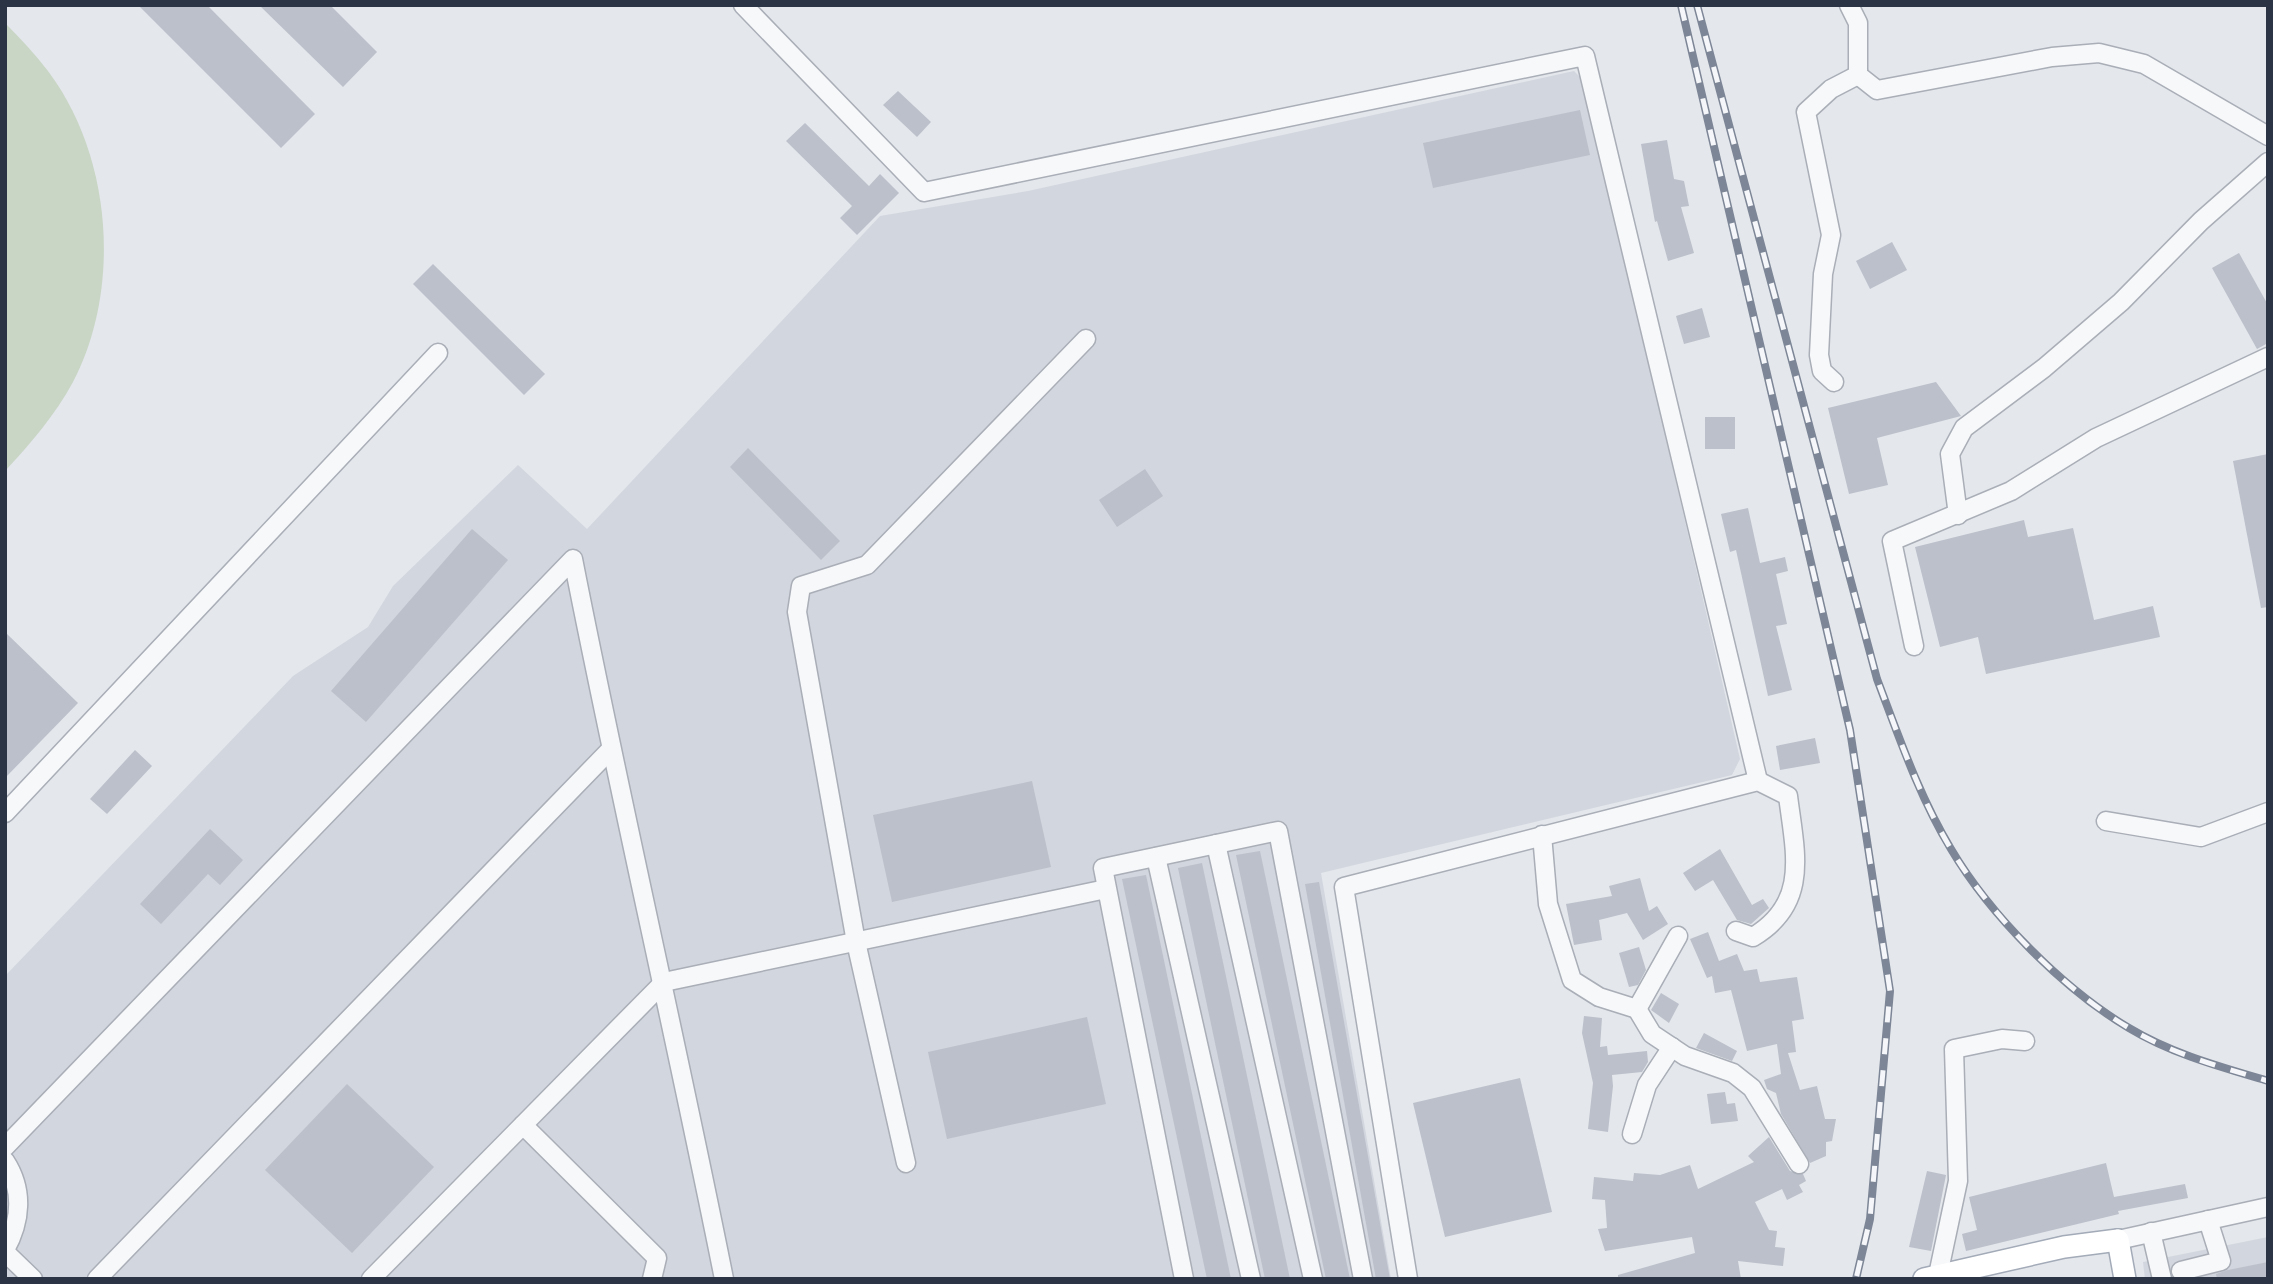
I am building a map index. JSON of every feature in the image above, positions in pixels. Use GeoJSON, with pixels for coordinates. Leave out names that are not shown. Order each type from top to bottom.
{"type":"FeatureCollection","features":[{"type":"Feature","properties":{"kind":"main road"},"geometry":{"type":"LineString","coordinates":[[1931,1277],[1972,1275],[2064,1247],[2118,1240],[2125,1279]]}},
{"type":"Feature","properties":{"kind":"street"},"geometry":{"type":"LineString","coordinates":[[743,5],[924,192],[1585,56],[1758,781]]}},
{"type":"Feature","properties":{"kind":"street"},"geometry":{"type":"LineString","coordinates":[[1849,5],[1858,23],[1858,75]]}},
{"type":"Feature","properties":{"kind":"street"},"geometry":{"type":"LineString","coordinates":[[1858,75],[1877,90],[2052,57],[2099,53],[2144,64],[2268,136]]}},
{"type":"Feature","properties":{"kind":"street"},"geometry":{"type":"LineString","coordinates":[[1834,382],[1822,371],[1819,355],[1822,274],[1831,235],[1806,112],[1831,89],[1858,75]]}},
{"type":"Feature","properties":{"kind":"street"},"geometry":{"type":"LineString","coordinates":[[1958,515],[1950,454],[1964,428],[2044,368],[2121,302],[2201,221],[2268,162]]}},
{"type":"Feature","properties":{"kind":"street"},"geometry":{"type":"LineString","coordinates":[[906,1163],[856,942],[797,612],[801,586],[867,565],[1086,339]]}},
{"type":"Feature","properties":{"kind":"street"},"geometry":{"type":"LineString","coordinates":[[5,813],[438,353]]}},
{"type":"Feature","properties":{"kind":"street"},"geometry":{"type":"LineString","coordinates":[[1914,646],[1892,541],[2011,491],[2096,438],[2268,356]]}},
{"type":"Feature","properties":{"kind":"street"},"geometry":{"type":"LineString","coordinates":[[5,1147],[573,559],[610,750],[664,982],[724,1279]]}},
{"type":"Feature","properties":{"kind":"street"},"geometry":{"type":"LineString","coordinates":[[97,1279],[610,750]]}},
{"type":"Feature","properties":{"kind":"street"},"geometry":{"type":"LineString","coordinates":[[1408,1279],[1344,887],[1758,781],[1788,796],[1796,860],[1789,903],[1769,928],[1753,937],[1736,931]]}},
{"type":"Feature","properties":{"kind":"street"},"geometry":{"type":"LineString","coordinates":[[2106,821],[2201,836],[2268,812]]}},
{"type":"Feature","properties":{"kind":"street"},"geometry":{"type":"LineString","coordinates":[[1184,1279],[1102,868],[1278,831],[1363,1279]]}},
{"type":"Feature","properties":{"kind":"street"},"geometry":{"type":"LineString","coordinates":[[1542,835],[1548,904],[1572,980],[1599,997],[1637,1009],[1652,1034],[1685,1056],[1732,1073],[1752,1088],[1799,1164]]}},
{"type":"Feature","properties":{"kind":"street"},"geometry":{"type":"LineString","coordinates":[[1216,844],[1313,1279]]}},
{"type":"Feature","properties":{"kind":"street"},"geometry":{"type":"LineString","coordinates":[[1156,857],[1251,1279]]}},
{"type":"Feature","properties":{"kind":"street"},"geometry":{"type":"LineString","coordinates":[[371,1279],[664,982],[1106,889]]}},
{"type":"Feature","properties":{"kind":"street"},"geometry":{"type":"LineString","coordinates":[[1637,1009],[1678,936]]}},
{"type":"Feature","properties":{"kind":"street"},"geometry":{"type":"LineString","coordinates":[[1931,1277],[1958,1181],[1954,1049],[2002,1039],[2025,1041]]}},
{"type":"Feature","properties":{"kind":"street"},"geometry":{"type":"LineString","coordinates":[[1632,1134],[1647,1085],[1672,1047]]}},
{"type":"Feature","properties":{"kind":"street"},"geometry":{"type":"LineString","coordinates":[[523,1125],[657,1258],[652,1279]]}},
{"type":"Feature","properties":{"kind":"street"},"geometry":{"type":"LineString","coordinates":[[5,1161],[18,1191],[19,1212],[15,1233],[5,1251],[33,1279]]}},
{"type":"Feature","properties":{"kind":"street"},"geometry":{"type":"LineString","coordinates":[[2118,1240],[2268,1208]]}},
{"type":"Feature","properties":{"kind":"street"},"geometry":{"type":"LineString","coordinates":[[2181,1271],[2221,1261],[2208,1220]]}},
{"type":"Feature","properties":{"kind":"street"},"geometry":{"type":"LineString","coordinates":[[2151,1232],[2162,1279]]}},
{"type":"Feature","properties":{"kind":"shaded area"},"geometry":{"type":"Polygon","coordinates":[[[1574,71],[1583,80],[1740,759],[1732,775],[1321,873],[1391,1279],[5,1279],[5,976],[293,676],[368,627],[393,586],[518,465],[587,529],[880,216],[1028,191],[1574,71]]]}},
{"type":"Feature","properties":{"kind":"shaded area"},"geometry":{"type":"Polygon","coordinates":[[[2268,1237],[2268,1279],[2145,1279],[2143,1262],[2268,1237]]]}},
{"type":"Feature","properties":{"kind":"green space"},"geometry":{"type":"Polygon","coordinates":[[[5,23],[48,71],[69,105],[86,142],[97,182],[103,223],[103,265],[99,306],[89,345],[73,382],[42,428],[5,471],[5,23]]]}},
{"type":"Feature","properties":{"kind":"building"},"geometry":{"type":"Polygon","coordinates":[[[138,5],[207,5],[315,114],[281,148],[138,5]]]}},
{"type":"Feature","properties":{"kind":"building"},"geometry":{"type":"Polygon","coordinates":[[[259,5],[330,5],[377,52],[343,87],[259,5]]]}},
{"type":"Feature","properties":{"kind":"building"},"geometry":{"type":"Polygon","coordinates":[[[898,91],[931,122],[917,137],[883,105],[898,91]]]}},
{"type":"Feature","properties":{"kind":"building"},"geometry":{"type":"Polygon","coordinates":[[[1580,110],[1590,155],[1433,188],[1423,143],[1580,110]]]}},
{"type":"Feature","properties":{"kind":"building"},"geometry":{"type":"Polygon","coordinates":[[[805,123],[869,186],[880,174],[899,193],[857,235],[840,218],[852,206],[786,141],[805,123]]]}},
{"type":"Feature","properties":{"kind":"building"},"geometry":{"type":"Polygon","coordinates":[[[1667,140],[1674,179],[1684,181],[1689,206],[1681,207],[1694,253],[1668,261],[1657,221],[1655,222],[1641,144],[1667,140]]]}},
{"type":"Feature","properties":{"kind":"building"},"geometry":{"type":"Polygon","coordinates":[[[1892,242],[1907,270],[1870,289],[1856,261],[1892,242]]]}},
{"type":"Feature","properties":{"kind":"building"},"geometry":{"type":"Polygon","coordinates":[[[2239,253],[2268,305],[2268,343],[2257,349],[2212,268],[2239,253]]]}},
{"type":"Feature","properties":{"kind":"building"},"geometry":{"type":"Polygon","coordinates":[[[433,264],[545,374],[524,395],[413,284],[433,264]]]}},
{"type":"Feature","properties":{"kind":"building"},"geometry":{"type":"Polygon","coordinates":[[[1702,308],[1710,337],[1684,344],[1676,316],[1702,308]]]}},
{"type":"Feature","properties":{"kind":"building"},"geometry":{"type":"Polygon","coordinates":[[[1936,382],[1961,416],[1877,438],[1888,485],[1849,494],[1828,408],[1936,382]]]}},
{"type":"Feature","properties":{"kind":"building"},"geometry":{"type":"Polygon","coordinates":[[[1705,417],[1735,417],[1735,449],[1705,449],[1705,417]]]}},
{"type":"Feature","properties":{"kind":"building"},"geometry":{"type":"Polygon","coordinates":[[[748,448],[840,541],[821,560],[730,467],[748,448]]]}},
{"type":"Feature","properties":{"kind":"building"},"geometry":{"type":"Polygon","coordinates":[[[2268,454],[2268,607],[2261,608],[2233,461],[2268,454]]]}},
{"type":"Feature","properties":{"kind":"building"},"geometry":{"type":"Polygon","coordinates":[[[1145,469],[1163,496],[1117,527],[1099,500],[1145,469]]]}},
{"type":"Feature","properties":{"kind":"building"},"geometry":{"type":"Polygon","coordinates":[[[1748,508],[1760,563],[1785,557],[1788,571],[1776,574],[1787,624],[1776,626],[1792,690],[1768,696],[1736,550],[1730,552],[1721,514],[1748,508]]]}},
{"type":"Feature","properties":{"kind":"building"},"geometry":{"type":"Polygon","coordinates":[[[2024,520],[2028,537],[2073,528],[2094,620],[2153,606],[2160,637],[1986,674],[1978,637],[1940,647],[1915,547],[2024,520]]]}},
{"type":"Feature","properties":{"kind":"building"},"geometry":{"type":"Polygon","coordinates":[[[472,529],[508,560],[366,722],[331,691],[472,529]]]}},
{"type":"Feature","properties":{"kind":"building"},"geometry":{"type":"Polygon","coordinates":[[[5,632],[78,703],[5,778],[5,632]]]}},
{"type":"Feature","properties":{"kind":"building"},"geometry":{"type":"Polygon","coordinates":[[[1815,738],[1820,763],[1780,770],[1776,746],[1815,738]]]}},
{"type":"Feature","properties":{"kind":"building"},"geometry":{"type":"Polygon","coordinates":[[[135,750],[152,766],[107,814],[90,799],[135,750]]]}},
{"type":"Feature","properties":{"kind":"building"},"geometry":{"type":"Polygon","coordinates":[[[1032,781],[1051,867],[892,902],[873,815],[1032,781]]]}},
{"type":"Feature","properties":{"kind":"building"},"geometry":{"type":"Polygon","coordinates":[[[210,829],[243,860],[220,885],[208,874],[161,924],[140,904],[210,829]]]}},
{"type":"Feature","properties":{"kind":"building"},"geometry":{"type":"Polygon","coordinates":[[[1720,849],[1752,905],[1763,899],[1769,908],[1751,924],[1737,920],[1713,880],[1695,891],[1683,873],[1720,849]]]}},
{"type":"Feature","properties":{"kind":"building"},"geometry":{"type":"Polygon","coordinates":[[[1260,851],[1350,1279],[1326,1279],[1236,855],[1260,851]]]}},
{"type":"Feature","properties":{"kind":"building"},"geometry":{"type":"Polygon","coordinates":[[[1202,863],[1290,1279],[1265,1279],[1178,868],[1202,863]]]}},
{"type":"Feature","properties":{"kind":"building"},"geometry":{"type":"Polygon","coordinates":[[[1146,875],[1231,1279],[1207,1279],[1122,879],[1146,875]]]}},
{"type":"Feature","properties":{"kind":"building"},"geometry":{"type":"Polygon","coordinates":[[[1640,878],[1649,911],[1657,906],[1668,924],[1643,940],[1627,913],[1599,920],[1602,940],[1574,945],[1566,904],[1612,896],[1609,886],[1640,878]]]}},
{"type":"Feature","properties":{"kind":"building"},"geometry":{"type":"Polygon","coordinates":[[[1319,882],[1390,1279],[1376,1279],[1305,884],[1319,882]]]}},
{"type":"Feature","properties":{"kind":"building"},"geometry":{"type":"Polygon","coordinates":[[[1708,932],[1719,961],[1737,954],[1744,971],[1757,969],[1760,982],[1797,977],[1804,1019],[1792,1021],[1796,1052],[1788,1053],[1800,1090],[1817,1086],[1825,1119],[1836,1119],[1832,1141],[1826,1142],[1826,1156],[1810,1163],[1781,1114],[1776,1093],[1767,1089],[1764,1080],[1781,1074],[1777,1044],[1747,1051],[1731,990],[1715,993],[1712,976],[1707,978],[1690,939],[1708,932]]]}},
{"type":"Feature","properties":{"kind":"building"},"geometry":{"type":"Polygon","coordinates":[[[1639,947],[1646,970],[1638,985],[1629,987],[1619,953],[1639,947]]]}},
{"type":"Feature","properties":{"kind":"building"},"geometry":{"type":"Polygon","coordinates":[[[1661,993],[1679,1004],[1669,1023],[1651,1010],[1661,993]]]}},
{"type":"Feature","properties":{"kind":"building"},"geometry":{"type":"Polygon","coordinates":[[[1584,1016],[1602,1018],[1600,1047],[1607,1046],[1608,1055],[1647,1051],[1648,1062],[1642,1072],[1612,1075],[1608,1132],[1588,1129],[1593,1083],[1582,1033],[1584,1016]]]}},
{"type":"Feature","properties":{"kind":"building"},"geometry":{"type":"Polygon","coordinates":[[[1087,1017],[1106,1104],[947,1139],[928,1052],[1087,1017]]]}},
{"type":"Feature","properties":{"kind":"building"},"geometry":{"type":"Polygon","coordinates":[[[1704,1033],[1737,1051],[1732,1061],[1696,1048],[1704,1033]]]}},
{"type":"Feature","properties":{"kind":"building"},"geometry":{"type":"Polygon","coordinates":[[[1520,1078],[1552,1212],[1445,1237],[1413,1103],[1520,1078]]]}},
{"type":"Feature","properties":{"kind":"building"},"geometry":{"type":"Polygon","coordinates":[[[347,1084],[434,1167],[352,1253],[265,1170],[347,1084]]]}},
{"type":"Feature","properties":{"kind":"building"},"geometry":{"type":"Polygon","coordinates":[[[1725,1092],[1727,1104],[1735,1103],[1738,1121],[1711,1124],[1707,1094],[1725,1092]]]}},
{"type":"Feature","properties":{"kind":"building"},"geometry":{"type":"Polygon","coordinates":[[[1769,1137],[1790,1171],[1803,1174],[1806,1181],[1799,1185],[1803,1192],[1787,1200],[1782,1189],[1755,1202],[1769,1230],[1777,1231],[1775,1247],[1785,1248],[1783,1266],[1738,1261],[1741,1279],[1618,1279],[1618,1275],[1695,1253],[1692,1237],[1605,1251],[1598,1229],[1607,1228],[1605,1200],[1592,1199],[1594,1177],[1633,1181],[1634,1173],[1660,1175],[1690,1165],[1698,1189],[1754,1162],[1748,1156],[1769,1137]]]}},
{"type":"Feature","properties":{"kind":"building"},"geometry":{"type":"Polygon","coordinates":[[[2106,1163],[2114,1197],[2185,1184],[2188,1198],[2118,1211],[2119,1214],[1966,1251],[1962,1234],[1977,1230],[1969,1197],[2106,1163]]]}},
{"type":"Feature","properties":{"kind":"building"},"geometry":{"type":"Polygon","coordinates":[[[1927,1171],[1946,1175],[1931,1251],[1909,1247],[1927,1171]]]}},
{"type":"Feature","properties":{"kind":"building"},"geometry":{"type":"Polygon","coordinates":[[[2268,1262],[2268,1279],[2217,1279],[2216,1274],[2228,1270],[2268,1262]]]}},
{"type":"Feature","properties":{"kind":"railway"},"geometry":{"type":"LineString","coordinates":[[1681,5],[1850,730],[1890,991],[1870,1219],[1856,1279]]}},
{"type":"Feature","properties":{"kind":"railway"},"geometry":{"type":"LineString","coordinates":[[1697,5],[1877,679],[1910,766],[1940,829],[1967,874],[2007,924],[2030,949],[2079,993],[2129,1028],[2162,1045],[2268,1081]]}}]}
